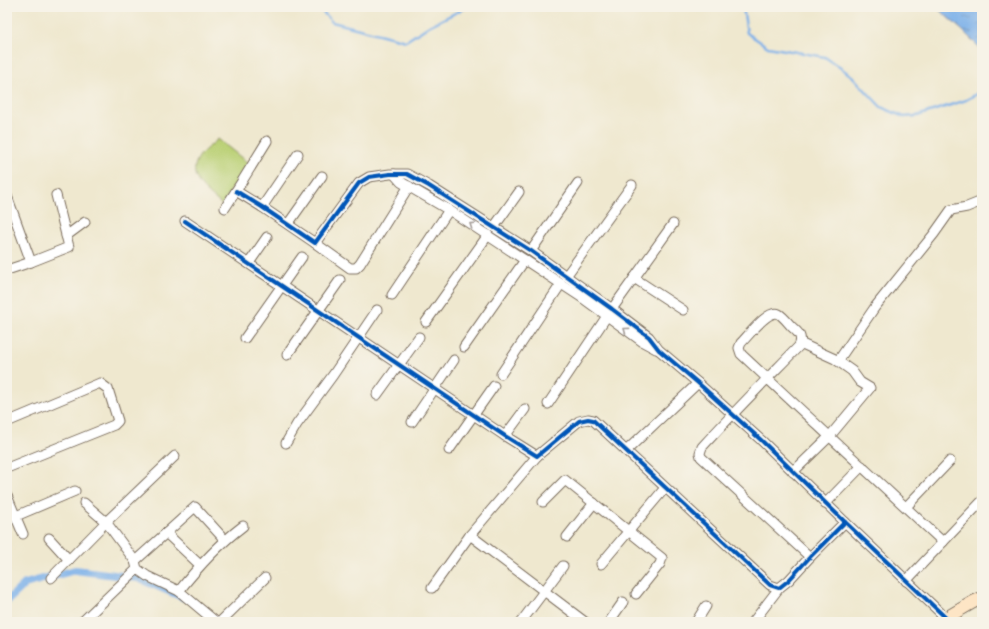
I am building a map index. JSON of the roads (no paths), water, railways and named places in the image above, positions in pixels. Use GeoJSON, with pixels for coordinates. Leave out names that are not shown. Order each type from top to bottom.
{"type":"FeatureCollection","features":[{"type":"Feature","properties":{"kind":"street"},"geometry":{"type":"LineString","coordinates":[[225,208],[267,141]]}},
{"type":"Feature","properties":{"kind":"street"},"geometry":{"type":"LineString","coordinates":[[262,207],[298,154]]}},
{"type":"Feature","properties":{"kind":"street"},"geometry":{"type":"LineString","coordinates":[[394,174],[401,182],[449,210],[525,260],[563,280],[609,312],[643,342],[659,350],[732,414],[906,581],[944,620],[975,600],[982,598]]}},
{"type":"Feature","properties":{"kind":"street"},"geometry":{"type":"LineString","coordinates":[[315,243],[363,179],[394,174],[407,174],[434,189],[531,251],[563,280]]}},
{"type":"Feature","properties":{"kind":"street"},"geometry":{"type":"LineString","coordinates":[[288,224],[322,176]]}},
{"type":"Feature","properties":{"kind":"street"},"geometry":{"type":"LineString","coordinates":[[531,251],[578,183]]}},
{"type":"Feature","properties":{"kind":"street"},"geometry":{"type":"LineString","coordinates":[[501,374],[563,280],[632,185]]}},
{"type":"Feature","properties":{"kind":"street"},"geometry":{"type":"LineString","coordinates":[[236,191],[288,224],[350,268],[356,268],[409,186]]}},
{"type":"Feature","properties":{"kind":"street"},"geometry":{"type":"LineString","coordinates":[[429,198],[434,189]]}},
{"type":"Feature","properties":{"kind":"street"},"geometry":{"type":"LineString","coordinates":[[494,227],[519,192]]}},
{"type":"Feature","properties":{"kind":"street"},"geometry":{"type":"LineString","coordinates":[[7,270],[69,247],[56,195]]}},
{"type":"Feature","properties":{"kind":"street"},"geometry":{"type":"LineString","coordinates":[[7,196],[31,262]]}},
{"type":"Feature","properties":{"kind":"street"},"geometry":{"type":"LineString","coordinates":[[838,361],[875,307],[934,234],[951,210],[967,207],[982,201]]}},
{"type":"Feature","properties":{"kind":"street"},"geometry":{"type":"LineString","coordinates":[[392,295],[449,210]]}},
{"type":"Feature","properties":{"kind":"street"},"geometry":{"type":"LineString","coordinates":[[185,221],[537,456]]}},
{"type":"Feature","properties":{"kind":"street"},"geometry":{"type":"LineString","coordinates":[[66,236],[84,222]]}},
{"type":"Feature","properties":{"kind":"street"},"geometry":{"type":"LineString","coordinates":[[548,404],[609,312],[673,224]]}},
{"type":"Feature","properties":{"kind":"street"},"geometry":{"type":"LineString","coordinates":[[426,322],[488,235]]}},
{"type":"Feature","properties":{"kind":"street"},"geometry":{"type":"LineString","coordinates":[[249,263],[267,237]]}},
{"type":"Feature","properties":{"kind":"street"},"geometry":{"type":"LineString","coordinates":[[505,247],[511,238]]}},
{"type":"Feature","properties":{"kind":"street"},"geometry":{"type":"LineString","coordinates":[[245,338],[302,257]]}},
{"type":"Feature","properties":{"kind":"street"},"geometry":{"type":"LineString","coordinates":[[464,347],[525,260]]}},
{"type":"Feature","properties":{"kind":"street"},"geometry":{"type":"LineString","coordinates":[[634,278],[683,310]]}},
{"type":"Feature","properties":{"kind":"street"},"geometry":{"type":"LineString","coordinates":[[287,355],[340,280]]}},
{"type":"Feature","properties":{"kind":"street"},"geometry":{"type":"LineString","coordinates":[[286,443],[297,424],[333,375],[377,310]]}},
{"type":"Feature","properties":{"kind":"street"},"geometry":{"type":"LineString","coordinates":[[810,557],[702,457],[700,453],[702,447],[732,414],[767,378],[800,345],[800,334],[780,314],[774,313],[768,315],[741,343],[739,348],[741,354],[767,378],[830,436],[943,542]]}},
{"type":"Feature","properties":{"kind":"street"},"geometry":{"type":"LineString","coordinates":[[377,395],[419,336]]}},
{"type":"Feature","properties":{"kind":"street"},"geometry":{"type":"LineString","coordinates":[[793,472],[830,436],[870,388],[860,382],[852,371],[838,361],[800,343]]}},
{"type":"Feature","properties":{"kind":"street"},"geometry":{"type":"LineString","coordinates":[[412,422],[454,360]]}},
{"type":"Feature","properties":{"kind":"street"},"geometry":{"type":"LineString","coordinates":[[7,422],[100,383],[108,389],[118,421],[114,425],[7,468]]}},
{"type":"Feature","properties":{"kind":"street"},"geometry":{"type":"LineString","coordinates":[[626,451],[698,383]]}},
{"type":"Feature","properties":{"kind":"street"},"geometry":{"type":"LineString","coordinates":[[449,450],[494,386]]}},
{"type":"Feature","properties":{"kind":"street"},"geometry":{"type":"LineString","coordinates":[[506,436],[525,409]]}},
{"type":"Feature","properties":{"kind":"street"},"geometry":{"type":"LineString","coordinates":[[432,588],[470,535],[537,456],[580,421],[588,419],[593,420],[770,585],[779,588]]}},
{"type":"Feature","properties":{"kind":"street"},"geometry":{"type":"LineString","coordinates":[[51,578],[106,522],[175,456]]}},
{"type":"Feature","properties":{"kind":"street"},"geometry":{"type":"LineString","coordinates":[[906,507],[950,461]]}},
{"type":"Feature","properties":{"kind":"street"},"geometry":{"type":"LineString","coordinates":[[826,504],[862,466]]}},
{"type":"Feature","properties":{"kind":"street"},"geometry":{"type":"LineString","coordinates":[[543,502],[565,480],[662,558],[660,564],[636,594]]}},
{"type":"Feature","properties":{"kind":"street"},"geometry":{"type":"LineString","coordinates":[[601,564],[665,488]]}},
{"type":"Feature","properties":{"kind":"street"},"geometry":{"type":"LineString","coordinates":[[16,516],[75,491]]}},
{"type":"Feature","properties":{"kind":"street"},"geometry":{"type":"LineString","coordinates":[[7,496],[23,534]]}},
{"type":"Feature","properties":{"kind":"street"},"geometry":{"type":"LineString","coordinates":[[906,581],[981,502],[982,503]]}},
{"type":"Feature","properties":{"kind":"street"},"geometry":{"type":"LineString","coordinates":[[84,503],[106,522],[136,565],[147,576],[179,591],[216,622]]}},
{"type":"Feature","properties":{"kind":"street"},"geometry":{"type":"LineString","coordinates":[[568,537],[594,503]]}},
{"type":"Feature","properties":{"kind":"street"},"geometry":{"type":"LineString","coordinates":[[82,622],[166,533],[195,507],[225,540]]}},
{"type":"Feature","properties":{"kind":"street"},"geometry":{"type":"LineString","coordinates":[[752,622],[779,588],[789,580],[845,522]]}},
{"type":"Feature","properties":{"kind":"street"},"geometry":{"type":"LineString","coordinates":[[179,591],[200,565],[225,540],[243,526]]}},
{"type":"Feature","properties":{"kind":"street"},"geometry":{"type":"LineString","coordinates":[[166,533],[200,565]]}},
{"type":"Feature","properties":{"kind":"street"},"geometry":{"type":"LineString","coordinates":[[470,535],[585,622]]}},
{"type":"Feature","properties":{"kind":"street"},"geometry":{"type":"LineString","coordinates":[[49,538],[69,560]]}},
{"type":"Feature","properties":{"kind":"street"},"geometry":{"type":"LineString","coordinates":[[521,622],[563,566]]}},
{"type":"Feature","properties":{"kind":"street"},"geometry":{"type":"LineString","coordinates":[[220,622],[265,578]]}},
{"type":"Feature","properties":{"kind":"street"},"geometry":{"type":"LineString","coordinates":[[610,622],[623,602]]}},
{"type":"Feature","properties":{"kind":"street"},"geometry":{"type":"LineString","coordinates":[[696,622],[706,606]]}},
{"type":"Feature","properties":{"kind":"water"},"geometry":{"type":"Polygon","coordinates":[[[936,7],[982,7],[982,50],[962,30],[936,7]]]}},
{"type":"Feature","properties":{"kind":"waterway"},"geometry":{"type":"LineString","coordinates":[[318,7],[332,22],[406,41],[429,26],[467,7]]}},
{"type":"Feature","properties":{"kind":"waterway"},"geometry":{"type":"LineString","coordinates":[[743,7],[747,33],[768,47],[825,57],[852,76],[881,107],[904,117],[917,116],[966,100],[982,91]]}},
{"type":"Feature","properties":{"kind":"waterway"},"geometry":{"type":"LineString","coordinates":[[7,601],[25,584],[75,570],[138,578],[183,597]]}}]}
